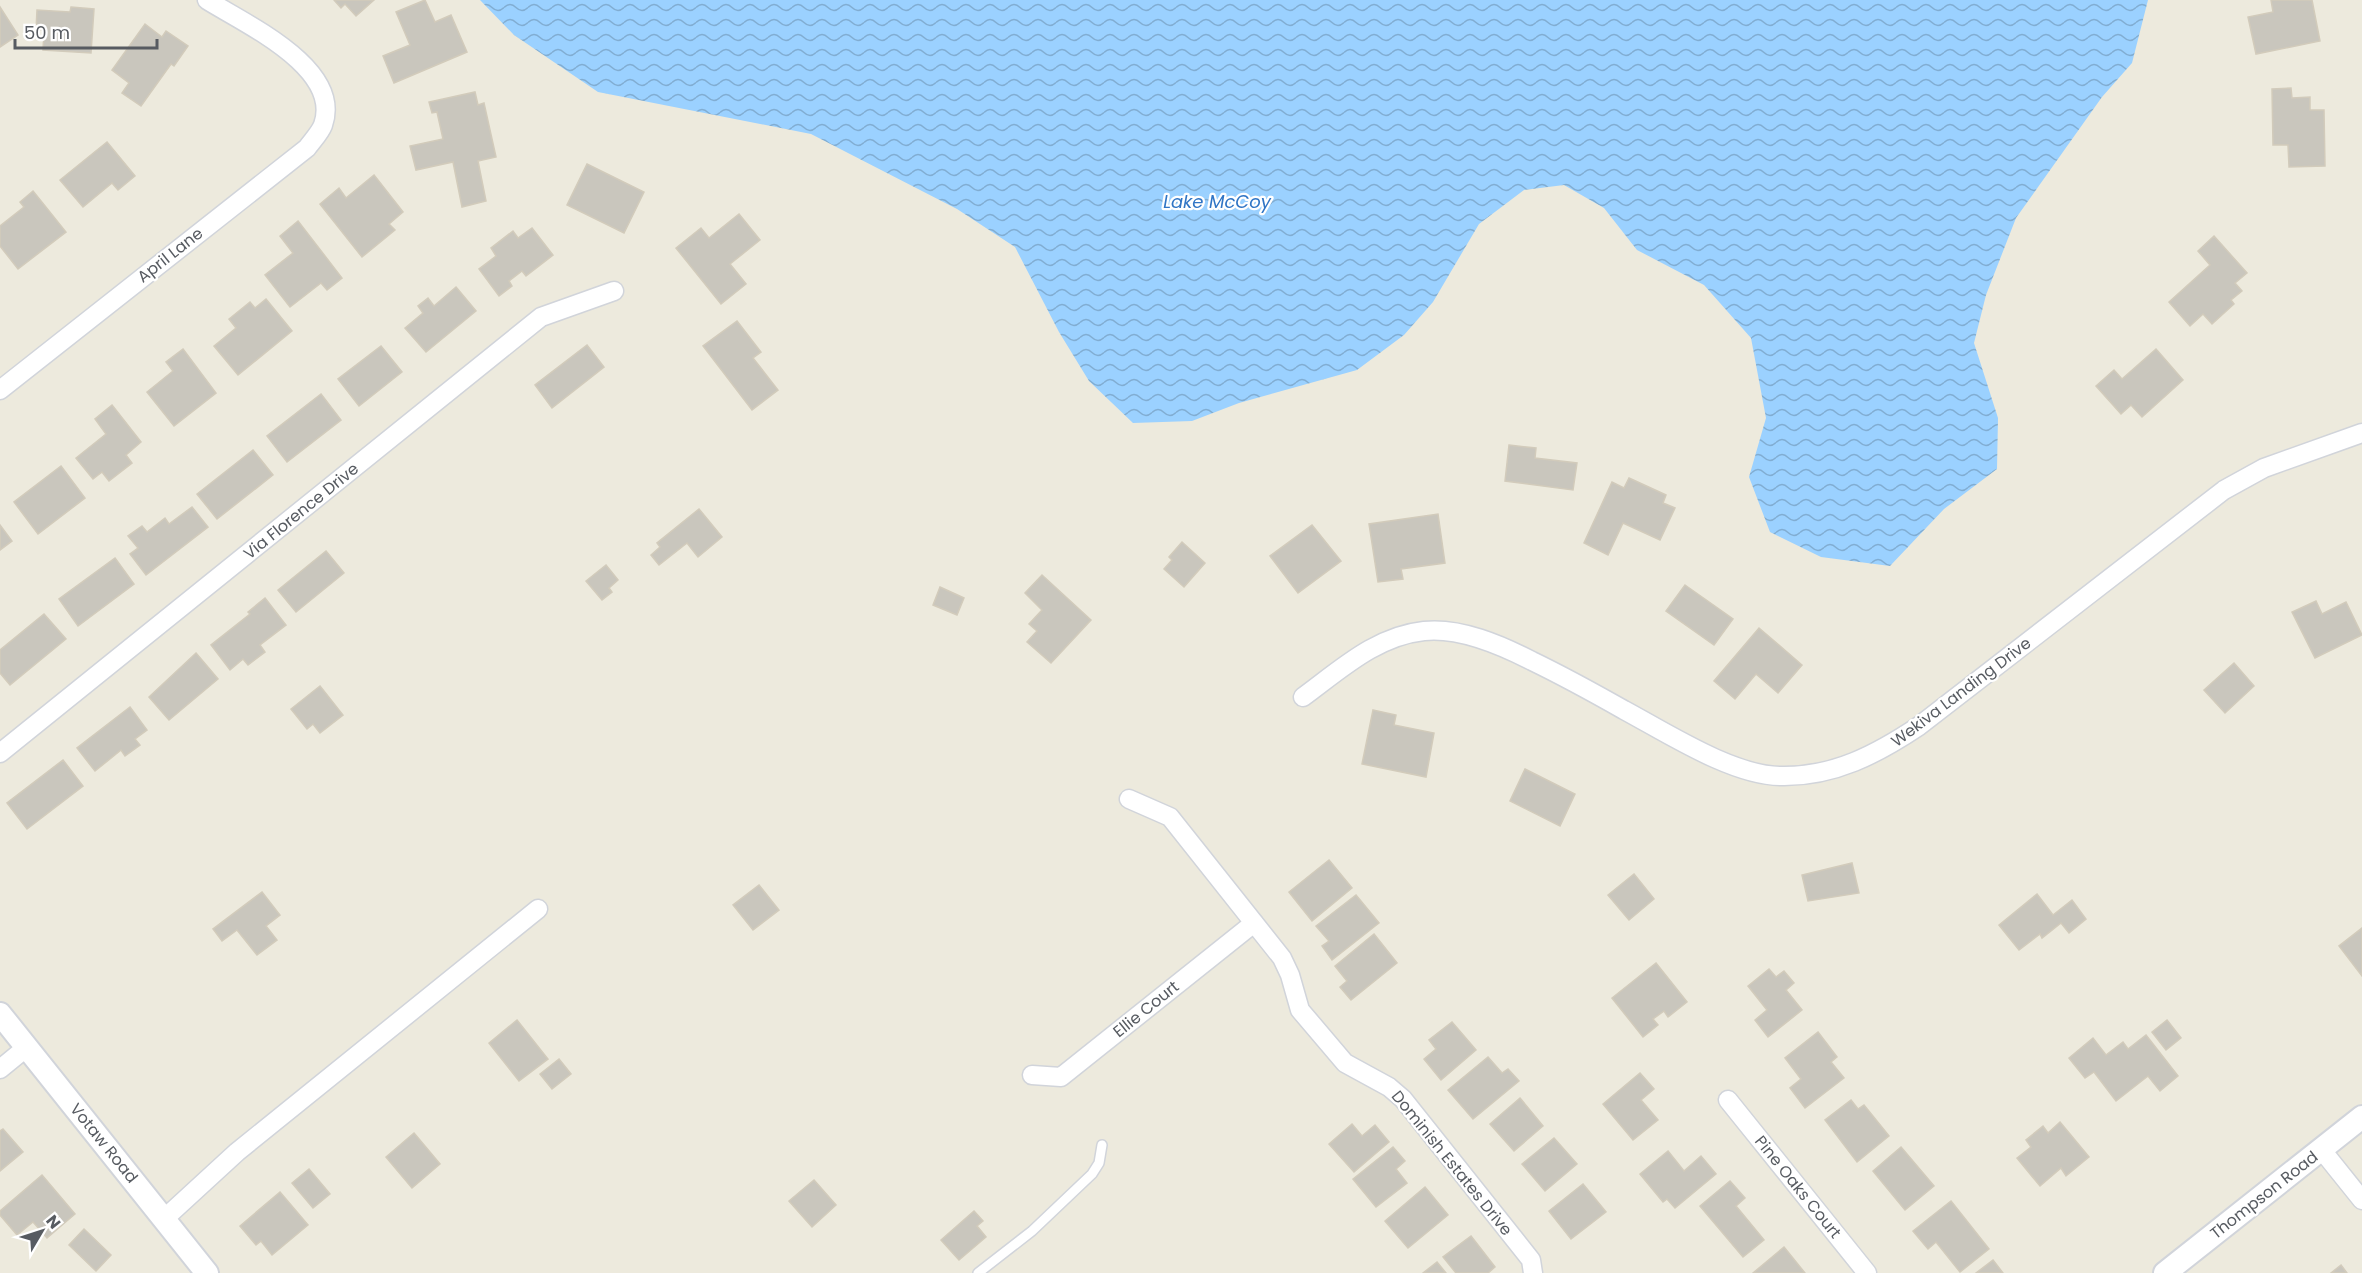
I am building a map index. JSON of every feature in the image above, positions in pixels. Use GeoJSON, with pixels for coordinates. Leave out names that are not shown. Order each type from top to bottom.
{"type":"FeatureCollection","features":[{"type":"Feature","properties":{"kind":"street","name":"April Lane"},"geometry":{"type":"LineString","coordinates":[[0,390],[307,147],[322,127],[326,110],[319,83],[298,57],[207,0]]}},
{"type":"Feature","properties":{"kind":"street","name":"Via Florence Drive"},"geometry":{"type":"LineString","coordinates":[[0,753],[541,317],[614,291]]}},
{"type":"Feature","properties":{"kind":"street","name":"Wekiva Landing Drive"},"geometry":{"type":"LineString","coordinates":[[1303,698],[1360,655],[1383,641],[1425,631],[1464,635],[1511,650],[1567,678],[1681,742],[1753,773],[1782,776],[1830,771],[1872,756],[1919,726],[2224,490],[2264,468],[2362,433]]}},
{"type":"Feature","properties":{"kind":"street","name":"Dominish Estates Drive"},"geometry":{"type":"LineString","coordinates":[[1129,799],[1170,817],[1282,958],[1290,975],[1300,1010],[1345,1063],[1389,1087],[1402,1099],[1531,1260],[1533,1273]]}},
{"type":"Feature","properties":{"kind":"street"},"geometry":{"type":"LineString","coordinates":[[164,1219],[237,1152],[538,909]]}},
{"type":"Feature","properties":{"kind":"street","name":"Ellie Court"},"geometry":{"type":"LineString","coordinates":[[1032,1075],[1062,1077],[1254,923]]}},
{"type":"Feature","properties":{"kind":"street","name":"Votaw Road"},"geometry":{"type":"LineString","coordinates":[[0,1014],[207,1273]]}},
{"type":"Feature","properties":{"kind":"street"},"geometry":{"type":"LineString","coordinates":[[0,1069],[27,1047]]}},
{"type":"Feature","properties":{"kind":"street","name":"Pine Oaks Court"},"geometry":{"type":"LineString","coordinates":[[1728,1101],[1867,1273]]}},
{"type":"Feature","properties":{"kind":"street","name":"Thompson Road"},"geometry":{"type":"LineString","coordinates":[[2165,1273],[2362,1117]]}},
{"type":"Feature","properties":{"kind":"street"},"geometry":{"type":"LineString","coordinates":[[2321,1149],[2362,1200]]}},
{"type":"Feature","properties":{"kind":"lane"},"geometry":{"type":"LineString","coordinates":[[978,1273],[1032,1231],[1092,1174],[1099,1163],[1102,1145]]}},
{"type":"Feature","properties":{"kind":"water","name":"Lake McCoy"},"geometry":{"type":"Polygon","coordinates":[[[480,0],[2148,0],[2132,63],[2102,97],[2016,218],[1986,295],[1974,343],[1998,418],[1997,469],[1944,509],[1890,566],[1821,557],[1770,532],[1749,477],[1766,418],[1751,338],[1704,285],[1637,250],[1604,208],[1564,185],[1524,190],[1479,224],[1433,302],[1404,335],[1357,370],[1239,403],[1192,421],[1133,423],[1089,381],[1059,332],[1015,247],[957,209],[811,134],[598,92],[514,35],[480,0]]]}},
{"type":"Feature","properties":{"kind":"building"},"geometry":{"type":"Polygon","coordinates":[[[334,0],[374,0],[356,16],[345,4],[341,8],[334,0]]]}},
{"type":"Feature","properties":{"kind":"building"},"geometry":{"type":"Polygon","coordinates":[[[425,0],[435,22],[451,15],[467,52],[394,83],[383,56],[410,45],[396,12],[425,0]]]}},
{"type":"Feature","properties":{"kind":"building"},"geometry":{"type":"Polygon","coordinates":[[[2271,0],[2312,0],[2320,41],[2256,54],[2248,17],[2273,12],[2271,0]]]}},
{"type":"Feature","properties":{"kind":"building"},"geometry":{"type":"Polygon","coordinates":[[[0,7],[18,35],[0,47],[0,7]]]}},
{"type":"Feature","properties":{"kind":"building"},"geometry":{"type":"Polygon","coordinates":[[[71,7],[94,9],[91,53],[43,50],[44,30],[36,30],[37,10],[70,12],[71,7]]]}},
{"type":"Feature","properties":{"kind":"building"},"geometry":{"type":"Polygon","coordinates":[[[145,24],[162,37],[166,31],[188,46],[174,66],[171,64],[141,106],[122,93],[129,83],[112,70],[145,24]]]}},
{"type":"Feature","properties":{"kind":"building"},"geometry":{"type":"Polygon","coordinates":[[[2291,88],[2292,98],[2310,97],[2310,110],[2324,110],[2325,166],[2289,167],[2288,145],[2273,145],[2272,89],[2291,88]]]}},
{"type":"Feature","properties":{"kind":"building"},"geometry":{"type":"Polygon","coordinates":[[[475,92],[478,105],[484,103],[496,157],[478,161],[486,201],[462,207],[453,162],[416,170],[410,146],[443,139],[437,112],[432,113],[429,102],[475,92]]]}},
{"type":"Feature","properties":{"kind":"building"},"geometry":{"type":"Polygon","coordinates":[[[107,142],[135,176],[118,190],[112,183],[83,207],[60,180],[107,142]]]}},
{"type":"Feature","properties":{"kind":"building"},"geometry":{"type":"Polygon","coordinates":[[[587,164],[644,192],[624,233],[567,205],[587,164]]]}},
{"type":"Feature","properties":{"kind":"building"},"geometry":{"type":"Polygon","coordinates":[[[374,175],[403,212],[389,224],[395,230],[362,257],[320,204],[339,188],[346,198],[374,175]]]}},
{"type":"Feature","properties":{"kind":"building"},"geometry":{"type":"Polygon","coordinates":[[[33,191],[66,232],[18,269],[0,246],[0,226],[24,207],[20,202],[33,191]]]}},
{"type":"Feature","properties":{"kind":"building"},"geometry":{"type":"Polygon","coordinates":[[[739,214],[760,240],[730,264],[746,284],[721,304],[676,248],[701,228],[709,238],[739,214]]]}},
{"type":"Feature","properties":{"kind":"building"},"geometry":{"type":"Polygon","coordinates":[[[298,221],[342,278],[327,290],[321,283],[290,307],[265,275],[293,253],[280,236],[298,221]]]}},
{"type":"Feature","properties":{"kind":"building"},"geometry":{"type":"Polygon","coordinates":[[[532,228],[553,255],[526,276],[522,271],[509,281],[512,286],[499,296],[479,269],[496,256],[491,248],[513,231],[518,238],[532,228]]]}},
{"type":"Feature","properties":{"kind":"building"},"geometry":{"type":"Polygon","coordinates":[[[2214,236],[2247,273],[2235,283],[2242,291],[2231,300],[2234,304],[2212,324],[2203,314],[2190,326],[2169,302],[2210,265],[2198,251],[2214,236]]]}},
{"type":"Feature","properties":{"kind":"building"},"geometry":{"type":"Polygon","coordinates":[[[456,287],[476,311],[426,352],[405,328],[423,313],[418,306],[428,298],[434,306],[456,287]]]}},
{"type":"Feature","properties":{"kind":"building"},"geometry":{"type":"Polygon","coordinates":[[[266,299],[292,331],[238,375],[214,346],[236,328],[229,319],[250,302],[255,308],[266,299]]]}},
{"type":"Feature","properties":{"kind":"building"},"geometry":{"type":"Polygon","coordinates":[[[737,321],[761,352],[753,358],[778,390],[752,410],[703,346],[737,321]]]}},
{"type":"Feature","properties":{"kind":"building"},"geometry":{"type":"Polygon","coordinates":[[[587,345],[604,367],[552,408],[535,385],[587,345]]]}},
{"type":"Feature","properties":{"kind":"building"},"geometry":{"type":"Polygon","coordinates":[[[381,346],[402,372],[359,406],[338,379],[381,346]]]}},
{"type":"Feature","properties":{"kind":"building"},"geometry":{"type":"Polygon","coordinates":[[[183,349],[216,393],[174,426],[147,392],[173,371],[166,362],[183,349]]]}},
{"type":"Feature","properties":{"kind":"building"},"geometry":{"type":"Polygon","coordinates":[[[2156,349],[2183,380],[2142,417],[2131,405],[2121,414],[2096,386],[2114,370],[2122,379],[2156,349]]]}},
{"type":"Feature","properties":{"kind":"building"},"geometry":{"type":"Polygon","coordinates":[[[321,394],[341,420],[287,462],[267,436],[321,394]]]}},
{"type":"Feature","properties":{"kind":"building"},"geometry":{"type":"Polygon","coordinates":[[[112,405],[141,442],[126,455],[132,463],[109,481],[102,472],[93,479],[76,458],[106,434],[95,419],[112,405]]]}},
{"type":"Feature","properties":{"kind":"building"},"geometry":{"type":"Polygon","coordinates":[[[1509,445],[1536,448],[1535,458],[1577,463],[1573,490],[1505,481],[1509,445]]]}},
{"type":"Feature","properties":{"kind":"building"},"geometry":{"type":"Polygon","coordinates":[[[253,450],[273,475],[217,519],[197,494],[253,450]]]}},
{"type":"Feature","properties":{"kind":"building"},"geometry":{"type":"Polygon","coordinates":[[[61,466],[85,498],[38,534],[14,502],[61,466]]]}},
{"type":"Feature","properties":{"kind":"building"},"geometry":{"type":"Polygon","coordinates":[[[1629,478],[1666,495],[1663,503],[1675,508],[1660,540],[1623,523],[1608,555],[1584,543],[1612,482],[1624,488],[1629,478]]]}},
{"type":"Feature","properties":{"kind":"building"},"geometry":{"type":"Polygon","coordinates":[[[192,507],[208,527],[146,575],[130,554],[138,548],[128,536],[142,526],[147,532],[165,518],[169,524],[192,507]]]}},
{"type":"Feature","properties":{"kind":"building"},"geometry":{"type":"Polygon","coordinates":[[[699,509],[722,537],[698,557],[687,543],[659,565],[651,555],[660,547],[657,543],[699,509]]]}},
{"type":"Feature","properties":{"kind":"building"},"geometry":{"type":"Polygon","coordinates":[[[1438,514],[1445,563],[1401,569],[1403,579],[1378,582],[1369,524],[1438,514]]]}},
{"type":"Feature","properties":{"kind":"building"},"geometry":{"type":"Polygon","coordinates":[[[0,525],[12,541],[0,550],[0,525]]]}},
{"type":"Feature","properties":{"kind":"building"},"geometry":{"type":"Polygon","coordinates":[[[1312,525],[1341,561],[1298,593],[1270,556],[1312,525]]]}},
{"type":"Feature","properties":{"kind":"building"},"geometry":{"type":"Polygon","coordinates":[[[1182,542],[1205,563],[1184,587],[1164,569],[1172,560],[1169,557],[1182,542]]]}},
{"type":"Feature","properties":{"kind":"building"},"geometry":{"type":"Polygon","coordinates":[[[326,551],[344,573],[296,612],[278,590],[326,551]]]}},
{"type":"Feature","properties":{"kind":"building"},"geometry":{"type":"Polygon","coordinates":[[[115,558],[134,584],[78,626],[59,599],[115,558]]]}},
{"type":"Feature","properties":{"kind":"building"},"geometry":{"type":"Polygon","coordinates":[[[606,565],[618,580],[609,588],[612,592],[602,600],[586,581],[606,565]]]}},
{"type":"Feature","properties":{"kind":"building"},"geometry":{"type":"Polygon","coordinates":[[[1042,575],[1091,620],[1051,663],[1027,642],[1037,631],[1029,624],[1042,610],[1025,593],[1042,575]]]}},
{"type":"Feature","properties":{"kind":"building"},"geometry":{"type":"Polygon","coordinates":[[[1685,585],[1733,619],[1714,645],[1666,611],[1685,585]]]}},
{"type":"Feature","properties":{"kind":"building"},"geometry":{"type":"Polygon","coordinates":[[[940,587],[964,598],[957,615],[933,605],[940,587]]]}},
{"type":"Feature","properties":{"kind":"building"},"geometry":{"type":"Polygon","coordinates":[[[265,598],[286,625],[260,645],[265,652],[248,665],[243,659],[230,670],[211,645],[250,614],[248,612],[265,598]]]}},
{"type":"Feature","properties":{"kind":"building"},"geometry":{"type":"Polygon","coordinates":[[[2316,601],[2322,614],[2346,602],[2362,635],[2315,658],[2292,612],[2316,601]]]}},
{"type":"Feature","properties":{"kind":"building"},"geometry":{"type":"Polygon","coordinates":[[[44,614],[66,639],[10,685],[0,673],[0,650],[44,614]]]}},
{"type":"Feature","properties":{"kind":"building"},"geometry":{"type":"Polygon","coordinates":[[[1759,628],[1802,665],[1778,693],[1756,674],[1735,699],[1714,681],[1759,628]]]}},
{"type":"Feature","properties":{"kind":"building"},"geometry":{"type":"Polygon","coordinates":[[[196,653],[218,679],[169,720],[149,697],[196,653]]]}},
{"type":"Feature","properties":{"kind":"building"},"geometry":{"type":"Polygon","coordinates":[[[2234,663],[2254,686],[2225,713],[2204,690],[2234,663]]]}},
{"type":"Feature","properties":{"kind":"building"},"geometry":{"type":"Polygon","coordinates":[[[320,686],[343,715],[320,733],[313,724],[307,729],[291,709],[320,686]]]}},
{"type":"Feature","properties":{"kind":"building"},"geometry":{"type":"Polygon","coordinates":[[[130,707],[147,730],[135,739],[140,745],[125,756],[121,750],[95,771],[77,748],[130,707]]]}},
{"type":"Feature","properties":{"kind":"building"},"geometry":{"type":"Polygon","coordinates":[[[1373,710],[1396,715],[1394,725],[1434,733],[1426,777],[1362,764],[1373,710]]]}},
{"type":"Feature","properties":{"kind":"building"},"geometry":{"type":"Polygon","coordinates":[[[63,760],[83,786],[27,829],[7,803],[63,760]]]}},
{"type":"Feature","properties":{"kind":"building"},"geometry":{"type":"Polygon","coordinates":[[[1525,769],[1575,794],[1560,826],[1510,801],[1525,769]]]}},
{"type":"Feature","properties":{"kind":"building"},"geometry":{"type":"Polygon","coordinates":[[[1329,860],[1352,888],[1312,921],[1289,892],[1329,860]]]}},
{"type":"Feature","properties":{"kind":"building"},"geometry":{"type":"Polygon","coordinates":[[[1852,863],[1859,893],[1808,901],[1802,875],[1852,863]]]}},
{"type":"Feature","properties":{"kind":"building"},"geometry":{"type":"Polygon","coordinates":[[[1634,874],[1654,899],[1629,920],[1608,895],[1634,874]]]}},
{"type":"Feature","properties":{"kind":"building"},"geometry":{"type":"Polygon","coordinates":[[[759,885],[779,910],[753,930],[733,905],[759,885]]]}},
{"type":"Feature","properties":{"kind":"building"},"geometry":{"type":"Polygon","coordinates":[[[262,892],[280,915],[266,926],[277,940],[257,955],[237,930],[222,941],[213,929],[262,892]]]}},
{"type":"Feature","properties":{"kind":"building"},"geometry":{"type":"Polygon","coordinates":[[[2037,894],[2053,915],[2072,900],[2086,919],[2069,933],[2061,923],[2042,938],[2040,934],[2019,950],[1999,925],[2037,894]]]}},
{"type":"Feature","properties":{"kind":"building"},"geometry":{"type":"Polygon","coordinates":[[[1356,895],[1379,923],[1332,960],[1322,946],[1329,941],[1316,926],[1356,895]]]}},
{"type":"Feature","properties":{"kind":"building"},"geometry":{"type":"Polygon","coordinates":[[[2362,928],[2362,976],[2339,946],[2362,928]]]}},
{"type":"Feature","properties":{"kind":"building"},"geometry":{"type":"Polygon","coordinates":[[[1374,934],[1397,963],[1351,1000],[1340,987],[1347,981],[1335,966],[1374,934]]]}},
{"type":"Feature","properties":{"kind":"building"},"geometry":{"type":"Polygon","coordinates":[[[1656,963],[1687,1002],[1668,1017],[1664,1011],[1653,1019],[1658,1025],[1643,1037],[1612,998],[1656,963]]]}},
{"type":"Feature","properties":{"kind":"building"},"geometry":{"type":"Polygon","coordinates":[[[1769,969],[1776,977],[1784,971],[1794,983],[1786,990],[1802,1010],[1768,1037],[1755,1020],[1767,1010],[1748,986],[1769,969]]]}},
{"type":"Feature","properties":{"kind":"building"},"geometry":{"type":"Polygon","coordinates":[[[517,1020],[548,1059],[519,1081],[489,1043],[517,1020]]]}},
{"type":"Feature","properties":{"kind":"building"},"geometry":{"type":"Polygon","coordinates":[[[2167,1020],[2181,1038],[2166,1050],[2152,1032],[2167,1020]]]}},
{"type":"Feature","properties":{"kind":"building"},"geometry":{"type":"Polygon","coordinates":[[[1452,1022],[1476,1050],[1441,1080],[1424,1059],[1436,1049],[1429,1040],[1452,1022]]]}},
{"type":"Feature","properties":{"kind":"building"},"geometry":{"type":"Polygon","coordinates":[[[1818,1032],[1837,1057],[1831,1062],[1844,1078],[1805,1108],[1790,1088],[1801,1079],[1785,1058],[1818,1032]]]}},
{"type":"Feature","properties":{"kind":"building"},"geometry":{"type":"Polygon","coordinates":[[[2146,1035],[2178,1076],[2160,1091],[2148,1076],[2116,1101],[2094,1072],[2085,1078],[2069,1058],[2093,1038],[2106,1055],[2123,1042],[2128,1049],[2146,1035]]]}},
{"type":"Feature","properties":{"kind":"building"},"geometry":{"type":"Polygon","coordinates":[[[1488,1057],[1502,1073],[1508,1069],[1519,1081],[1473,1119],[1448,1090],[1488,1057]]]}},
{"type":"Feature","properties":{"kind":"building"},"geometry":{"type":"Polygon","coordinates":[[[559,1059],[571,1074],[552,1089],[540,1074],[559,1059]]]}},
{"type":"Feature","properties":{"kind":"building"},"geometry":{"type":"Polygon","coordinates":[[[1640,1073],[1654,1089],[1641,1100],[1658,1120],[1633,1140],[1603,1104],[1640,1073]]]}},
{"type":"Feature","properties":{"kind":"building"},"geometry":{"type":"Polygon","coordinates":[[[1520,1098],[1543,1126],[1514,1151],[1490,1124],[1520,1098]]]}},
{"type":"Feature","properties":{"kind":"building"},"geometry":{"type":"Polygon","coordinates":[[[1851,1100],[1858,1109],[1864,1105],[1889,1136],[1857,1162],[1825,1120],[1851,1100]]]}},
{"type":"Feature","properties":{"kind":"building"},"geometry":{"type":"Polygon","coordinates":[[[2060,1122],[2089,1157],[2066,1176],[2061,1168],[2040,1186],[2017,1158],[2031,1147],[2026,1140],[2043,1126],[2048,1133],[2060,1122]]]}},
{"type":"Feature","properties":{"kind":"building"},"geometry":{"type":"Polygon","coordinates":[[[1352,1124],[1362,1136],[1375,1125],[1389,1142],[1354,1172],[1329,1144],[1352,1124]]]}},
{"type":"Feature","properties":{"kind":"building"},"geometry":{"type":"Polygon","coordinates":[[[3,1129],[23,1152],[0,1171],[0,1131],[3,1129]]]}},
{"type":"Feature","properties":{"kind":"building"},"geometry":{"type":"Polygon","coordinates":[[[414,1133],[440,1164],[412,1188],[386,1157],[414,1133]]]}},
{"type":"Feature","properties":{"kind":"building"},"geometry":{"type":"Polygon","coordinates":[[[1554,1138],[1577,1164],[1545,1191],[1522,1164],[1554,1138]]]}},
{"type":"Feature","properties":{"kind":"building"},"geometry":{"type":"Polygon","coordinates":[[[1393,1147],[1405,1161],[1396,1169],[1407,1183],[1376,1207],[1353,1179],[1393,1147]]]}},
{"type":"Feature","properties":{"kind":"building"},"geometry":{"type":"Polygon","coordinates":[[[1901,1147],[1934,1186],[1905,1210],[1873,1171],[1901,1147]]]}},
{"type":"Feature","properties":{"kind":"building"},"geometry":{"type":"Polygon","coordinates":[[[1668,1151],[1684,1171],[1701,1156],[1716,1174],[1675,1208],[1667,1199],[1663,1202],[1640,1174],[1668,1151]]]}},
{"type":"Feature","properties":{"kind":"building"},"geometry":{"type":"Polygon","coordinates":[[[309,1169],[330,1194],[313,1208],[292,1183],[309,1169]]]}},
{"type":"Feature","properties":{"kind":"building"},"geometry":{"type":"Polygon","coordinates":[[[42,1175],[75,1214],[47,1238],[33,1222],[17,1235],[0,1215],[0,1211],[42,1175]]]}},
{"type":"Feature","properties":{"kind":"building"},"geometry":{"type":"Polygon","coordinates":[[[814,1180],[836,1205],[812,1227],[789,1201],[814,1180]]]}},
{"type":"Feature","properties":{"kind":"building"},"geometry":{"type":"Polygon","coordinates":[[[1730,1181],[1745,1198],[1736,1206],[1764,1240],[1743,1257],[1700,1206],[1730,1181]]]}},
{"type":"Feature","properties":{"kind":"building"},"geometry":{"type":"Polygon","coordinates":[[[1583,1184],[1606,1212],[1571,1239],[1549,1211],[1583,1184]]]}},
{"type":"Feature","properties":{"kind":"building"},"geometry":{"type":"Polygon","coordinates":[[[1425,1187],[1448,1215],[1408,1248],[1385,1221],[1425,1187]]]}},
{"type":"Feature","properties":{"kind":"building"},"geometry":{"type":"Polygon","coordinates":[[[280,1192],[308,1225],[272,1255],[261,1241],[256,1245],[240,1226],[280,1192]]]}},
{"type":"Feature","properties":{"kind":"building"},"geometry":{"type":"Polygon","coordinates":[[[1951,1201],[1989,1249],[1960,1272],[1936,1242],[1928,1249],[1913,1231],[1951,1201]]]}},
{"type":"Feature","properties":{"kind":"building"},"geometry":{"type":"Polygon","coordinates":[[[974,1211],[983,1221],[977,1226],[986,1237],[959,1260],[941,1240],[974,1211]]]}},
{"type":"Feature","properties":{"kind":"building"},"geometry":{"type":"Polygon","coordinates":[[[84,1229],[111,1255],[96,1271],[69,1245],[84,1229]]]}},
{"type":"Feature","properties":{"kind":"building"},"geometry":{"type":"Polygon","coordinates":[[[1471,1236],[1495,1267],[1488,1273],[1456,1273],[1443,1257],[1471,1236]]]}},
{"type":"Feature","properties":{"kind":"building"},"geometry":{"type":"Polygon","coordinates":[[[1784,1247],[1805,1273],[1753,1273],[1784,1247]]]}},
{"type":"Feature","properties":{"kind":"building"},"geometry":{"type":"Polygon","coordinates":[[[1993,1260],[2003,1273],[1976,1273],[1993,1260]]]}},
{"type":"Feature","properties":{"kind":"building"},"geometry":{"type":"Polygon","coordinates":[[[1437,1262],[1446,1273],[1423,1273],[1437,1262]]]}},
{"type":"Feature","properties":{"kind":"building"},"geometry":{"type":"Polygon","coordinates":[[[2341,1265],[2347,1273],[2331,1273],[2341,1265]]]}}]}
